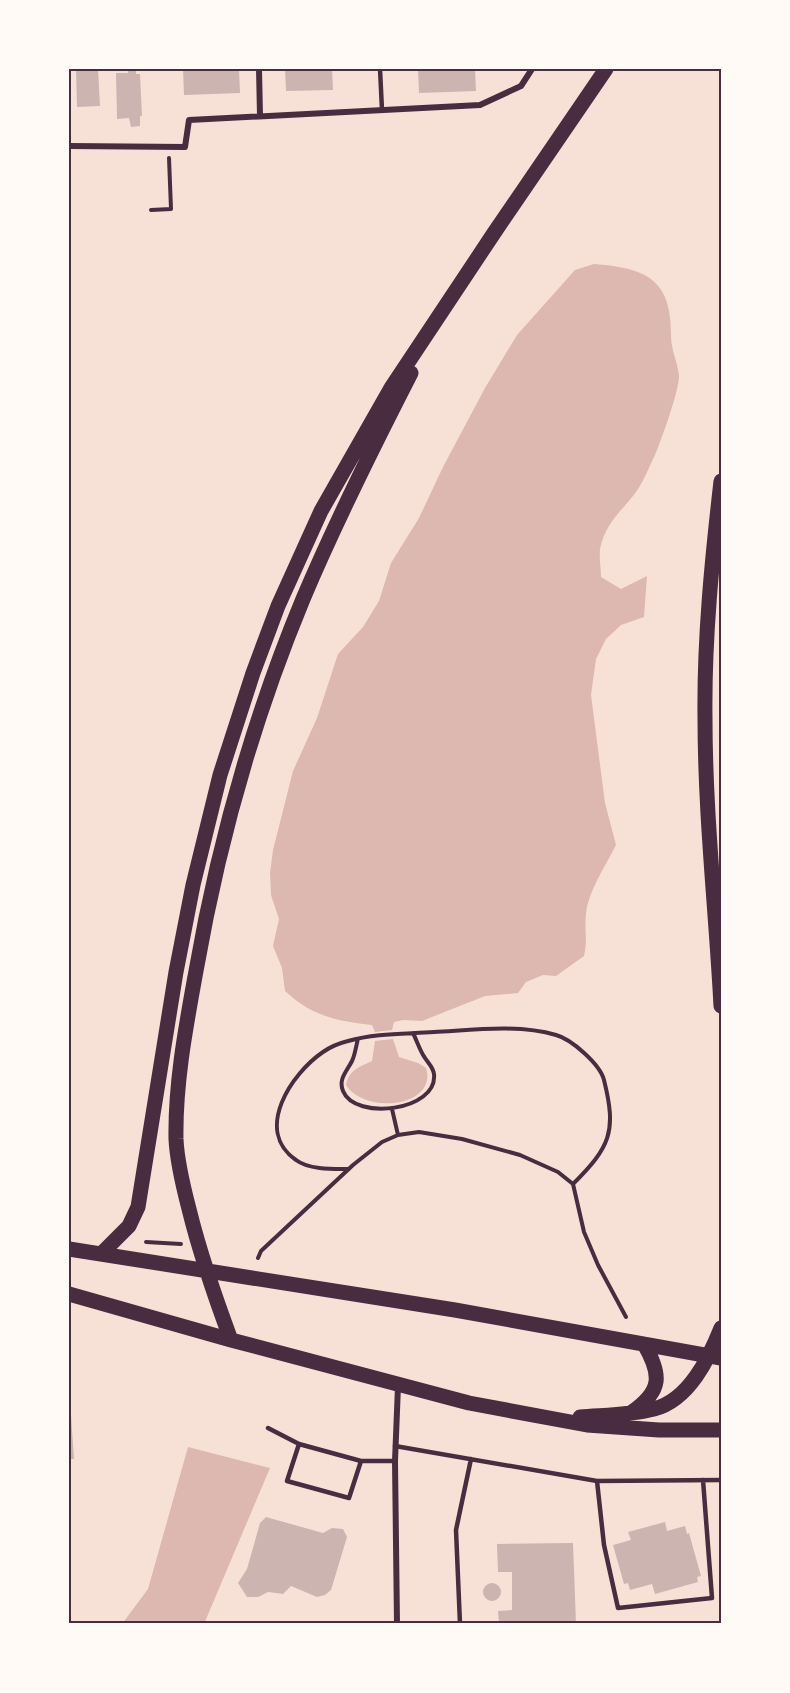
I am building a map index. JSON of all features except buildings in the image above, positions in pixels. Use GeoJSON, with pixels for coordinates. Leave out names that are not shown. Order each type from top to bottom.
{"type":"FeatureCollection","features":[{"type":"Feature","properties":{"kind":"main road"},"geometry":{"type":"LineString","coordinates":[[102,1253],[129,1226],[138,1208],[176,972],[193,885],[220,775],[262,646],[291,574],[333,490],[391,388],[606,69]]}},
{"type":"Feature","properties":{"kind":"main road"},"geometry":{"type":"LineString","coordinates":[[231,1340],[205,1269],[183,1189],[178,1158],[176,1123],[187,1023],[202,935],[255,734],[303,599],[368,454],[446,306]]}},
{"type":"Feature","properties":{"kind":"main road"},"geometry":{"type":"LineString","coordinates":[[721,482],[709,598],[705,716],[708,827],[721,1006]]}},
{"type":"Feature","properties":{"kind":"main road"},"geometry":{"type":"LineString","coordinates":[[717,938],[721,959]]}},
{"type":"Feature","properties":{"kind":"main road"},"geometry":{"type":"LineString","coordinates":[[69,1249],[454,1310],[715,1357]]}},
{"type":"Feature","properties":{"kind":"main road"},"geometry":{"type":"LineString","coordinates":[[69,1294],[398,1386],[469,1403],[550,1419],[632,1428],[721,1430]]}},
{"type":"Feature","properties":{"kind":"main road"},"geometry":{"type":"LineString","coordinates":[[550,1419],[656,1408],[678,1395],[715,1357],[721,1328]]}},
{"type":"Feature","properties":{"kind":"main road"},"geometry":{"type":"LineString","coordinates":[[632,1412],[649,1398],[657,1383],[656,1367],[644,1344]]}},
{"type":"Feature","properties":{"kind":"street"},"geometry":{"type":"LineString","coordinates":[[259,69],[260,116]]}},
{"type":"Feature","properties":{"kind":"street"},"geometry":{"type":"LineString","coordinates":[[69,146],[185,147],[189,120],[480,105],[521,86],[532,69]]}},
{"type":"Feature","properties":{"kind":"street"},"geometry":{"type":"LineString","coordinates":[[397,1624],[395,1446],[398,1386]]}},
{"type":"Feature","properties":{"kind":"lane"},"geometry":{"type":"LineString","coordinates":[[380,69],[382,110]]}},
{"type":"Feature","properties":{"kind":"lane"},"geometry":{"type":"LineString","coordinates":[[268,1428],[299,1444],[361,1461],[395,1461]]}},
{"type":"Feature","properties":{"kind":"lane"},"geometry":{"type":"LineString","coordinates":[[299,1444],[287,1480],[349,1498],[361,1461]]}},
{"type":"Feature","properties":{"kind":"lane"},"geometry":{"type":"LineString","coordinates":[[395,1446],[597,1480],[721,1480]]}},
{"type":"Feature","properties":{"kind":"lane"},"geometry":{"type":"LineString","coordinates":[[460,1624],[456,1530],[471,1459]]}},
{"type":"Feature","properties":{"kind":"lane"},"geometry":{"type":"LineString","coordinates":[[597,1480],[604,1545],[618,1608],[712,1598],[703,1480]]}},
{"type":"Feature","properties":{"kind":"path"},"geometry":{"type":"LineString","coordinates":[[151,210],[171,209],[169,146]]}},
{"type":"Feature","properties":{"kind":"path"},"geometry":{"type":"LineString","coordinates":[[349,1169],[323,1169],[296,1161],[282,1144],[276,1118],[285,1095],[302,1069],[324,1051],[347,1041],[373,1036],[509,1028],[557,1035],[581,1049],[603,1076],[610,1106],[608,1138],[596,1160],[573,1184]]}},
{"type":"Feature","properties":{"kind":"path"},"geometry":{"type":"LineString","coordinates":[[358,1039],[342,1082],[343,1091],[350,1101],[362,1106],[392,1109],[410,1104],[427,1095],[433,1084],[432,1066],[424,1058],[413,1033]]}},
{"type":"Feature","properties":{"kind":"path"},"geometry":{"type":"LineString","coordinates":[[392,1109],[398,1135]]}},
{"type":"Feature","properties":{"kind":"path"},"geometry":{"type":"LineString","coordinates":[[258,1258],[261,1251],[349,1169],[382,1142],[398,1135],[419,1132],[462,1139],[520,1155],[558,1172],[573,1184],[584,1232],[598,1265],[626,1317]]}},
{"type":"Feature","properties":{"kind":"path"},"geometry":{"type":"LineString","coordinates":[[146,1242],[181,1244]]}},
{"type":"Feature","properties":{"kind":"shaded area"},"geometry":{"type":"Polygon","coordinates":[[[594,264],[628,269],[652,280],[661,289],[667,301],[671,341],[679,376],[673,404],[655,455],[639,488],[610,525],[600,549],[601,577],[621,589],[647,576],[644,617],[621,625],[606,639],[596,659],[591,695],[605,803],[616,845],[587,906],[584,956],[556,976],[543,975],[526,982],[518,993],[485,996],[422,1021],[394,1022],[392,1030],[375,1032],[372,1025],[325,1016],[305,1006],[285,991],[282,968],[273,946],[279,919],[271,895],[270,873],[273,850],[293,771],[317,718],[338,654],[363,627],[379,601],[391,563],[419,518],[485,388],[517,335],[575,270],[594,264]]]}},
{"type":"Feature","properties":{"kind":"shaded area"},"geometry":{"type":"Polygon","coordinates":[[[393,1039],[399,1057],[426,1068],[427,1081],[421,1091],[411,1098],[383,1103],[369,1101],[356,1095],[346,1085],[347,1080],[355,1070],[372,1061],[375,1041],[393,1039]]]}},
{"type":"Feature","properties":{"kind":"shaded area"},"geometry":{"type":"Polygon","coordinates":[[[188,1447],[270,1468],[204,1624],[122,1624],[148,1589],[188,1447]]]}}]}
